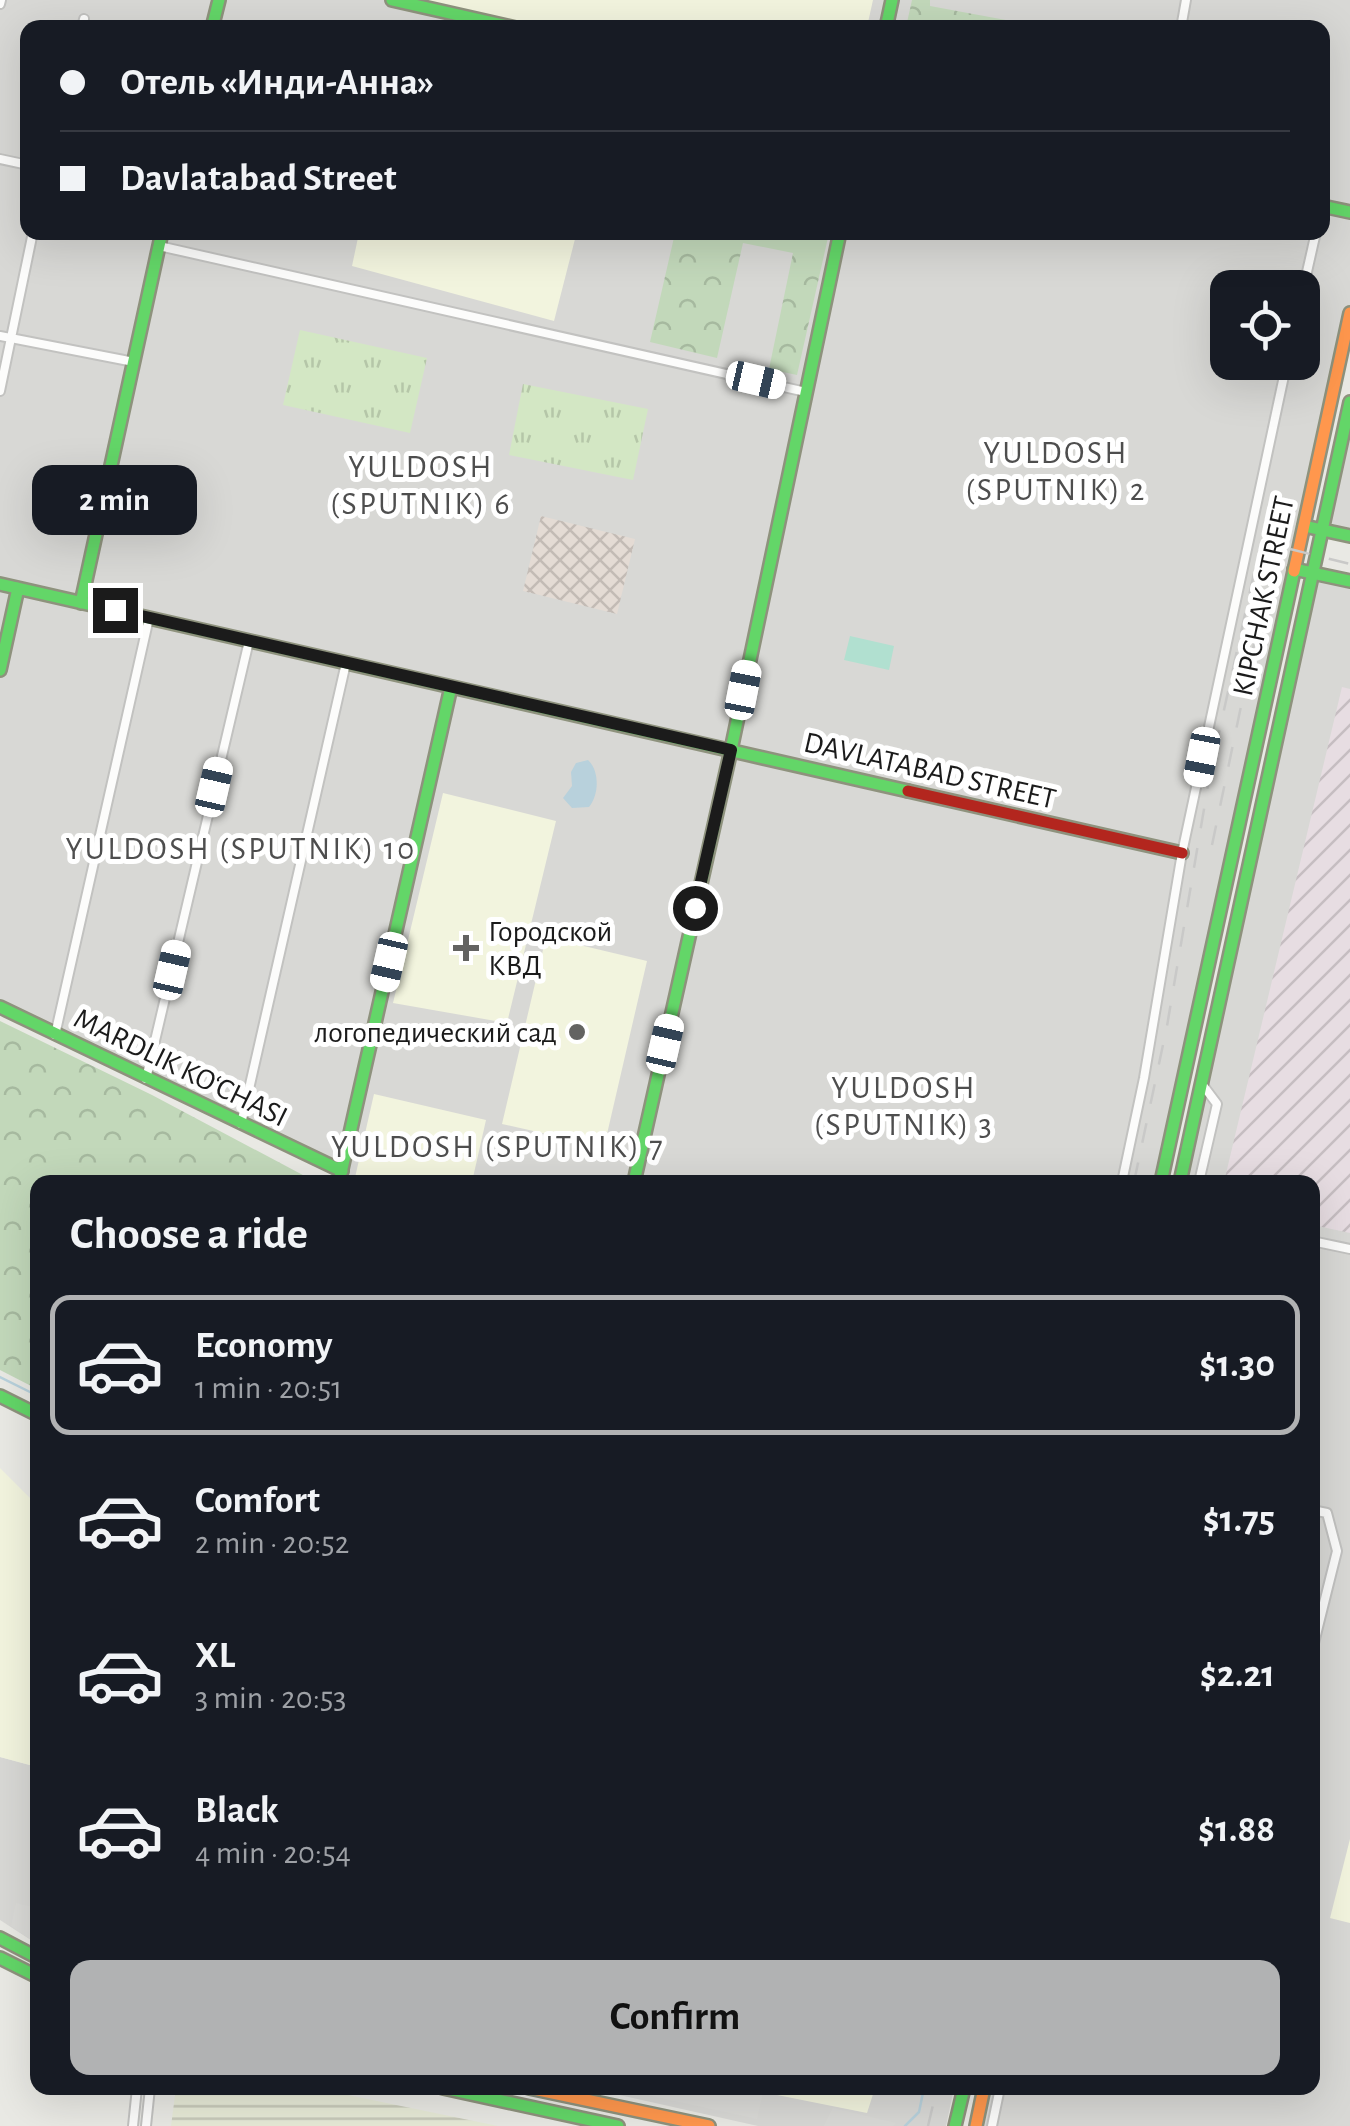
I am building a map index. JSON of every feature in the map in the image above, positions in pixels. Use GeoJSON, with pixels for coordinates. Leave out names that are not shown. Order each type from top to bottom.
{"type":"FeatureCollection","features":[{"type":"Feature","properties":{"kind":"street"},"geometry":{"type":"LineString","coordinates":[[392,0],[481,20]]}},
{"type":"Feature","properties":{"kind":"street"},"geometry":{"type":"LineString","coordinates":[[0,391],[32,240]]}},
{"type":"Feature","properties":{"kind":"street"},"geometry":{"type":"LineString","coordinates":[[82,603],[161,240]]}},
{"type":"Feature","properties":{"kind":"street"},"geometry":{"type":"LineString","coordinates":[[165,240],[806,392]]}},
{"type":"Feature","properties":{"kind":"street"},"geometry":{"type":"LineString","coordinates":[[636,1175],[731,750],[838,240]]}},
{"type":"Feature","properties":{"kind":"street"},"geometry":{"type":"LineString","coordinates":[[1307,270],[1314,240]]}},
{"type":"Feature","properties":{"kind":"street","name":"KIPCHAK STREET"},"geometry":{"type":"LineString","coordinates":[[1163,1175],[1350,313]]}},
{"type":"Feature","properties":{"kind":"street"},"geometry":{"type":"LineString","coordinates":[[0,336],[134,362]]}},
{"type":"Feature","properties":{"kind":"street"},"geometry":{"type":"LineString","coordinates":[[1123,1175],[1148,1059],[1182,853],[1284,380]]}},
{"type":"Feature","properties":{"kind":"street","name":"KIPCHAK STREET"},"geometry":{"type":"LineString","coordinates":[[1182,1175],[1350,402]]}},
{"type":"Feature","properties":{"kind":"street"},"geometry":{"type":"LineString","coordinates":[[1304,526],[1350,536]]}},
{"type":"Feature","properties":{"kind":"street"},"geometry":{"type":"LineString","coordinates":[[1294,569],[1350,581]]}},
{"type":"Feature","properties":{"kind":"street"},"geometry":{"type":"LineString","coordinates":[[0,584],[18,588],[0,670]]}},
{"type":"Feature","properties":{"kind":"street","name":"DAVLATABAD STREET"},"geometry":{"type":"LineString","coordinates":[[18,588],[1182,853]]}},
{"type":"Feature","properties":{"kind":"street"},"geometry":{"type":"LineString","coordinates":[[56,1035],[149,618]]}},
{"type":"Feature","properties":{"kind":"street"},"geometry":{"type":"LineString","coordinates":[[146,1079],[249,641]]}},
{"type":"Feature","properties":{"kind":"street"},"geometry":{"type":"LineString","coordinates":[[241,1124],[346,663]]}},
{"type":"Feature","properties":{"kind":"street"},"geometry":{"type":"LineString","coordinates":[[340,1175],[452,687]]}},
{"type":"Feature","properties":{"kind":"street"},"geometry":{"type":"LineString","coordinates":[[1251,768],[1270,772]]}},
{"type":"Feature","properties":{"kind":"street","name":"MARDLIK KO‘CHASI"},"geometry":{"type":"LineString","coordinates":[[0,1006],[336,1175]]}},
{"type":"Feature","properties":{"kind":"street"},"geometry":{"type":"LineString","coordinates":[[1183,1080],[1202,1084]]}},
{"type":"Feature","properties":{"kind":"street","name":"KIPCHAK STREET"},"geometry":{"type":"LineString","coordinates":[[1201,1175],[1217,1104],[1202,1084]]}},
{"type":"Feature","properties":{"kind":"street"},"geometry":{"type":"LineString","coordinates":[[1320,1243],[1350,1249]]}},
{"type":"Feature","properties":{"kind":"street"},"geometry":{"type":"LineString","coordinates":[[0,1396],[30,1410]]}},
{"type":"Feature","properties":{"kind":"street"},"geometry":{"type":"LineString","coordinates":[[1320,1512],[1326,1513],[1337,1552],[1320,1619]]}},
{"type":"Feature","properties":{"kind":"street"},"geometry":{"type":"LineString","coordinates":[[1337,1552],[1350,1554]]}},
{"type":"Feature","properties":{"kind":"street"},"geometry":{"type":"LineString","coordinates":[[0,1938],[30,1954]]}},
{"type":"Feature","properties":{"kind":"street"},"geometry":{"type":"LineString","coordinates":[[0,1958],[30,1973]]}},
{"type":"Feature","properties":{"kind":"street"},"geometry":{"type":"LineString","coordinates":[[133,2126],[136,2095]]}},
{"type":"Feature","properties":{"kind":"street"},"geometry":{"type":"LineString","coordinates":[[146,2126],[149,2095]]}},
{"type":"Feature","properties":{"kind":"street"},"geometry":{"type":"LineString","coordinates":[[475,2095],[618,2126]]}},
{"type":"Feature","properties":{"kind":"street"},"geometry":{"type":"LineString","coordinates":[[564,2095],[710,2126]]}},
{"type":"Feature","properties":{"kind":"street"},"geometry":{"type":"LineString","coordinates":[[956,2126],[963,2095]]}},
{"type":"Feature","properties":{"kind":"street"},"geometry":{"type":"LineString","coordinates":[[976,2126],[983,2095]]}},
{"type":"Feature","properties":{"kind":"street"},"geometry":{"type":"LineString","coordinates":[[992,2126],[999,2095]]}},
{"type":"Feature","properties":{"kind":"street"},"geometry":{"type":"LineString","coordinates":[[566,2114],[569,2096]]}},
{"type":"Feature","properties":{"kind":"shaded area"},"geometry":{"type":"Polygon","coordinates":[[[0,0],[1350,0],[1350,313],[1163,1175],[341,1175],[342,1172],[0,1007],[0,0]]]}},
{"type":"Feature","properties":{"kind":"shaded area"},"geometry":{"type":"Polygon","coordinates":[[[421,0],[873,0],[869,20],[511,20],[421,0]]]}},
{"type":"Feature","properties":{"kind":"shaded area"},"geometry":{"type":"Polygon","coordinates":[[[358,240],[575,240],[554,321],[352,266],[358,240]]]}},
{"type":"Feature","properties":{"kind":"shaded area"},"geometry":{"type":"Polygon","coordinates":[[[1350,402],[1350,536],[1323,530],[1350,402]]]}},
{"type":"Feature","properties":{"kind":"shaded area"},"geometry":{"type":"Polygon","coordinates":[[[541,516],[635,539],[617,614],[523,591],[541,516]]]}},
{"type":"Feature","properties":{"kind":"shaded area"},"geometry":{"type":"Polygon","coordinates":[[[1314,573],[1350,581],[1350,2126],[976,2126],[983,2095],[1320,2095],[1320,1175],[1182,1175],[1314,573]]]}},
{"type":"Feature","properties":{"kind":"shaded area"},"geometry":{"type":"Polygon","coordinates":[[[850,636],[894,646],[889,670],[844,660],[850,636]]]}},
{"type":"Feature","properties":{"kind":"shaded area"},"geometry":{"type":"Polygon","coordinates":[[[1342,687],[1350,689],[1350,1233],[1320,1227],[1320,1175],[1226,1175],[1342,687]]]}},
{"type":"Feature","properties":{"kind":"shaded area","name":"Городской КВД"},"geometry":{"type":"Polygon","coordinates":[[[443,793],[556,821],[507,1023],[393,1003],[443,793]]]}},
{"type":"Feature","properties":{"kind":"shaded area","name":"логопедический сад"},"geometry":{"type":"Polygon","coordinates":[[[546,937],[647,961],[604,1147],[502,1124],[546,937]]]}},
{"type":"Feature","properties":{"kind":"shaded area"},"geometry":{"type":"Polygon","coordinates":[[[374,1094],[486,1120],[474,1175],[356,1175],[374,1094]]]}},
{"type":"Feature","properties":{"kind":"shaded area"},"geometry":{"type":"Polygon","coordinates":[[[0,1468],[30,1498],[30,1765],[0,1757],[0,1468]]]}},
{"type":"Feature","properties":{"kind":"shaded area"},"geometry":{"type":"Polygon","coordinates":[[[0,1757],[30,1765],[30,1939],[0,1920],[0,1757]]]}},
{"type":"Feature","properties":{"kind":"shaded area"},"geometry":{"type":"Polygon","coordinates":[[[1350,1839],[1350,1923],[1330,1918],[1350,1839]]]}},
{"type":"Feature","properties":{"kind":"shaded area"},"geometry":{"type":"Polygon","coordinates":[[[16,1903],[30,1906],[30,1939],[11,1926],[16,1903]]]}},
{"type":"Feature","properties":{"kind":"shaded area"},"geometry":{"type":"Polygon","coordinates":[[[175,2095],[348,2095],[498,2126],[171,2126],[175,2095]]]}},
{"type":"Feature","properties":{"kind":"shaded area"},"geometry":{"type":"Polygon","coordinates":[[[619,2095],[953,2095],[946,2126],[758,2126],[619,2095]]]}},
{"type":"Feature","properties":{"kind":"shaded area"},"geometry":{"type":"Polygon","coordinates":[[[647,2095],[762,2095],[757,2119],[647,2095]]]}},
{"type":"Feature","properties":{"kind":"shaded area"},"geometry":{"type":"Polygon","coordinates":[[[777,2095],[873,2095],[867,2113],[777,2095]]]}},
{"type":"Feature","properties":{"kind":"shaded area"},"geometry":{"type":"Polygon","coordinates":[[[833,2108],[896,2123],[824,2126],[833,2108]]]}},
{"type":"Feature","properties":{"kind":"green space"},"geometry":{"type":"Polygon","coordinates":[[[912,0],[930,0],[930,6],[1006,20],[908,20],[912,0]]]}},
{"type":"Feature","properties":{"kind":"green space"},"geometry":{"type":"Polygon","coordinates":[[[673,240],[827,240],[797,375],[769,369],[793,253],[743,243],[717,358],[650,342],[673,240]]]}},
{"type":"Feature","properties":{"kind":"green space"},"geometry":{"type":"Polygon","coordinates":[[[300,330],[427,358],[410,433],[283,405],[300,330]]]}},
{"type":"Feature","properties":{"kind":"green space"},"geometry":{"type":"Polygon","coordinates":[[[523,384],[648,409],[633,480],[509,455],[523,384]]]}},
{"type":"Feature","properties":{"kind":"green space"},"geometry":{"type":"Polygon","coordinates":[[[0,1021],[303,1175],[30,1175],[30,1385],[0,1370],[0,1021]]]}},
{"type":"Feature","properties":{"kind":"water"},"geometry":{"type":"Polygon","coordinates":[[[588,760],[596,777],[595,796],[589,807],[572,808],[563,798],[572,786],[571,772],[576,763],[588,760]]]}},
{"type":"Feature","properties":{"kind":"waterway"},"geometry":{"type":"LineString","coordinates":[[0,1377],[30,1392]]}},
{"type":"Feature","properties":{"kind":"waterway"},"geometry":{"type":"LineString","coordinates":[[905,2126],[919,2112],[923,2095]]}},
{"type":"Feature","properties":{"kind":"railway"},"geometry":{"type":"LineString","coordinates":[[1290,549],[1350,564]]}},
{"type":"Feature","properties":{"kind":"railway"},"geometry":{"type":"LineString","coordinates":[[1135,1175],[1167,1026],[1210,774],[1254,573]]}},
{"type":"Feature","properties":{"kind":"railway"},"geometry":{"type":"LineString","coordinates":[[1212,845],[1258,625]]}},
{"type":"Feature","properties":{"kind":"railway"},"geometry":{"type":"LineString","coordinates":[[928,2126],[935,2095]]}},
{"type":"Feature","properties":{"kind":"traffic: fast"},"geometry":{"type":"LineString","coordinates":[[214,20],[219,0]]}},
{"type":"Feature","properties":{"kind":"traffic: fast"},"geometry":{"type":"LineString","coordinates":[[392,0],[481,20]]}},
{"type":"Feature","properties":{"kind":"traffic: fast"},"geometry":{"type":"LineString","coordinates":[[888,20],[892,0]]}},
{"type":"Feature","properties":{"kind":"traffic: fast"},"geometry":{"type":"LineString","coordinates":[[1330,208],[1350,212]]}},
{"type":"Feature","properties":{"kind":"traffic: fast"},"geometry":{"type":"LineString","coordinates":[[81,603],[160,240]]}},
{"type":"Feature","properties":{"kind":"traffic: fast"},"geometry":{"type":"LineString","coordinates":[[636,1175],[731,750],[838,240]]}},
{"type":"Feature","properties":{"kind":"traffic: fast"},"geometry":{"type":"LineString","coordinates":[[1182,1175],[1350,402]]}},
{"type":"Feature","properties":{"kind":"traffic: fast"},"geometry":{"type":"LineString","coordinates":[[1304,526],[1350,536]]}},
{"type":"Feature","properties":{"kind":"traffic: fast"},"geometry":{"type":"LineString","coordinates":[[1294,569],[1350,581]]}},
{"type":"Feature","properties":{"kind":"traffic: fast"},"geometry":{"type":"LineString","coordinates":[[1163,1175],[1294,571]]}},
{"type":"Feature","properties":{"kind":"traffic: fast"},"geometry":{"type":"LineString","coordinates":[[0,584],[908,791]]}},
{"type":"Feature","properties":{"kind":"traffic: fast"},"geometry":{"type":"LineString","coordinates":[[0,670],[18,588]]}},
{"type":"Feature","properties":{"kind":"traffic: fast"},"geometry":{"type":"LineString","coordinates":[[341,1175],[451,687]]}},
{"type":"Feature","properties":{"kind":"traffic: fast"},"geometry":{"type":"LineString","coordinates":[[0,1007],[342,1171]]}},
{"type":"Feature","properties":{"kind":"traffic: fast"},"geometry":{"type":"LineString","coordinates":[[0,1396],[30,1411]]}},
{"type":"Feature","properties":{"kind":"traffic: fast"},"geometry":{"type":"LineString","coordinates":[[0,1938],[30,1954]]}},
{"type":"Feature","properties":{"kind":"traffic: fast"},"geometry":{"type":"LineString","coordinates":[[0,1958],[30,1973]]}},
{"type":"Feature","properties":{"kind":"traffic: fast"},"geometry":{"type":"LineString","coordinates":[[475,2095],[618,2126]]}},
{"type":"Feature","properties":{"kind":"traffic: fast"},"geometry":{"type":"LineString","coordinates":[[955,2126],[962,2095]]}},
{"type":"Feature","properties":{"kind":"traffic: slow"},"geometry":{"type":"LineString","coordinates":[[1294,571],[1350,313]]}},
{"type":"Feature","properties":{"kind":"traffic: slow"},"geometry":{"type":"LineString","coordinates":[[562,2095],[709,2126]]}},
{"type":"Feature","properties":{"kind":"traffic: slow"},"geometry":{"type":"LineString","coordinates":[[976,2126],[983,2095]]}},
{"type":"Feature","properties":{"kind":"traffic: jam"},"geometry":{"type":"LineString","coordinates":[[908,791],[1182,853]]}},
{"type":"Feature","properties":{"kind":"place","name":"Городской КВД"},"geometry":{"type":"Point","coordinates":[466,948]}},
{"type":"Feature","properties":{"kind":"place","name":"логопедический сад"},"geometry":{"type":"Point","coordinates":[577,1032]}},
{"type":"Feature","properties":{"kind":"district","name":"YULDOSH (SPUTNIK) 2"},"geometry":{"type":"Point","coordinates":[1056,470]}},
{"type":"Feature","properties":{"kind":"district","name":"YULDOSH (SPUTNIK) 6"},"geometry":{"type":"Point","coordinates":[421,484]}},
{"type":"Feature","properties":{"kind":"district","name":"YULDOSH (SPUTNIK) 10"},"geometry":{"type":"Point","coordinates":[241,848]}},
{"type":"Feature","properties":{"kind":"district","name":"YULDOSH (SPUTNIK) 3"},"geometry":{"type":"Point","coordinates":[904,1106]}},
{"type":"Feature","properties":{"kind":"district","name":"YULDOSH (SPUTNIK) 7"},"geometry":{"type":"Point","coordinates":[498,1146]}},
{"type":"Feature","properties":{"kind":"route"},"geometry":{"type":"LineString","coordinates":[[115,610],[731,750],[695,908]]}}]}
